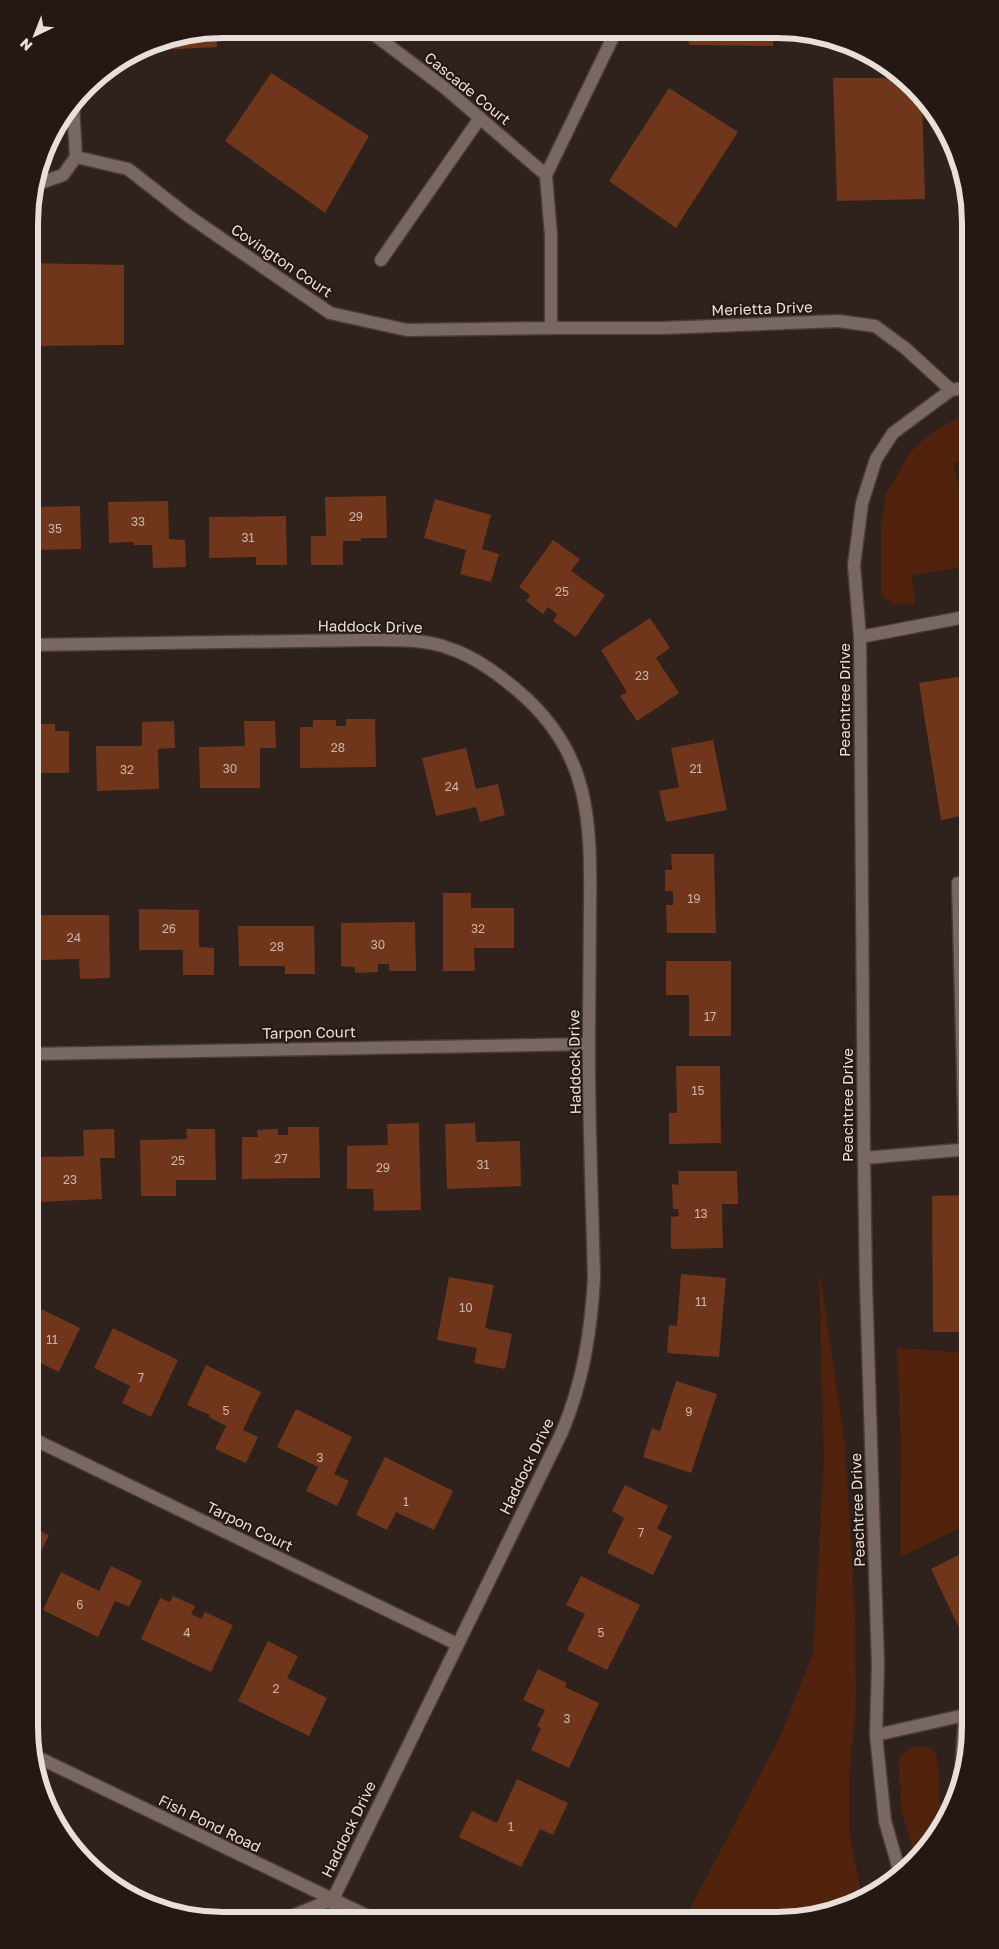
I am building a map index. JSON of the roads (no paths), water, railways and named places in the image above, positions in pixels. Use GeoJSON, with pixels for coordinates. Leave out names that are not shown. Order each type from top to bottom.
{"type":"FeatureCollection","features":[{"type":"Feature","properties":{"kind":"street","name":"Cascade Court"},"geometry":{"type":"LineString","coordinates":[[379,38],[446,88],[546,175]]}},
{"type":"Feature","properties":{"kind":"street"},"geometry":{"type":"LineString","coordinates":[[551,328],[550,236],[546,175],[613,38]]}},
{"type":"Feature","properties":{"kind":"street"},"geometry":{"type":"LineString","coordinates":[[42,182],[63,175],[76,157],[73,114]]}},
{"type":"Feature","properties":{"kind":"street"},"geometry":{"type":"LineString","coordinates":[[381,260],[480,118]]}},
{"type":"Feature","properties":{"kind":"street","name":"Covington Court"},"geometry":{"type":"LineString","coordinates":[[76,157],[128,169],[187,215],[330,313],[407,330],[551,328]]}},
{"type":"Feature","properties":{"kind":"street","name":"Merietta Drive"},"geometry":{"type":"LineString","coordinates":[[551,328],[663,328],[838,321],[875,326],[905,348],[951,390]]}},
{"type":"Feature","properties":{"kind":"street","name":"Peachtree Drive"},"geometry":{"type":"LineString","coordinates":[[898,1866],[885,1821],[876,1735],[878,1666],[864,1158],[860,637],[854,565],[862,504],[876,459],[893,433],[951,390],[962,388]]}},
{"type":"Feature","properties":{"kind":"street"},"geometry":{"type":"LineString","coordinates":[[860,637],[962,618]]}},
{"type":"Feature","properties":{"kind":"street","name":"Haddock Drive"},"geometry":{"type":"LineString","coordinates":[[38,645],[362,640],[407,641],[451,648],[468,656],[501,677],[531,702],[545,717],[568,750],[584,794],[589,825],[591,857],[589,1044],[594,1278],[588,1349],[573,1406],[565,1424],[332,1899]]}},
{"type":"Feature","properties":{"kind":"street"},"geometry":{"type":"LineString","coordinates":[[958,884],[962,990]]}},
{"type":"Feature","properties":{"kind":"street","name":"Tarpon Court"},"geometry":{"type":"LineString","coordinates":[[38,1054],[589,1044]]}},
{"type":"Feature","properties":{"kind":"street"},"geometry":{"type":"LineString","coordinates":[[864,1158],[962,1150]]}},
{"type":"Feature","properties":{"kind":"street","name":"Tarpon Court"},"geometry":{"type":"LineString","coordinates":[[38,1441],[457,1644]]}},
{"type":"Feature","properties":{"kind":"street"},"geometry":{"type":"LineString","coordinates":[[876,1735],[962,1714]]}},
{"type":"Feature","properties":{"kind":"street","name":"Fish Pond Road"},"geometry":{"type":"LineString","coordinates":[[40,1757],[359,1912]]}},
{"type":"Feature","properties":{"kind":"street"},"geometry":{"type":"LineString","coordinates":[[302,1912],[332,1899],[336,1912]]}}]}
